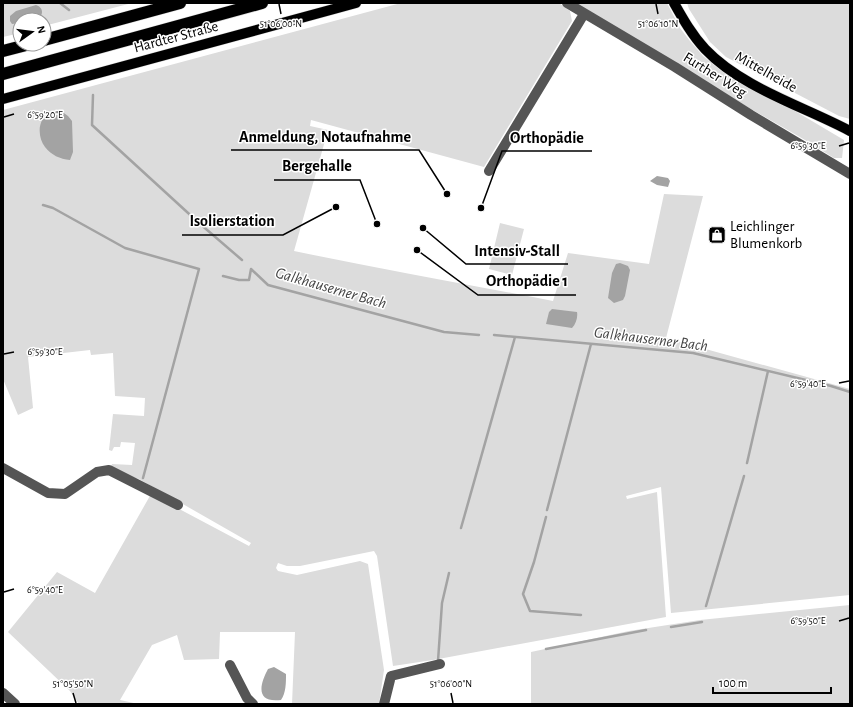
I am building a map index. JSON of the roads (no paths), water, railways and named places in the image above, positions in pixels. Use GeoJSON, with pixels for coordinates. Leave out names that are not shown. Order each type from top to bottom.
{"type":"FeatureCollection","features":[{"type":"Feature","properties":{"kind":"highway"},"geometry":{"type":"LineString","coordinates":[[52,38],[180,3]]}},
{"type":"Feature","properties":{"kind":"highway"},"geometry":{"type":"LineString","coordinates":[[3,74],[262,3]]}},
{"type":"Feature","properties":{"kind":"main road","name":"Hardter Straße"},"geometry":{"type":"LineString","coordinates":[[3,99],[356,3]]}},
{"type":"Feature","properties":{"kind":"main road","name":"Mittelheide"},"geometry":{"type":"LineString","coordinates":[[674,3],[693,34],[705,49],[720,63],[762,88],[850,131]]}},
{"type":"Feature","properties":{"kind":"main road","name":"Mittelheide"},"geometry":{"type":"LineString","coordinates":[[678,3],[683,19]]}},
{"type":"Feature","properties":{"kind":"street","name":"Further Weg"},"geometry":{"type":"LineString","coordinates":[[567,3],[675,67],[751,115],[849,171]]}},
{"type":"Feature","properties":{"kind":"street"},"geometry":{"type":"LineString","coordinates":[[489,171],[584,14]]}},
{"type":"Feature","properties":{"kind":"street"},"geometry":{"type":"LineString","coordinates":[[3,468],[48,493],[61,494],[65,494],[97,472],[109,470],[178,505]]}},
{"type":"Feature","properties":{"kind":"street"},"geometry":{"type":"LineString","coordinates":[[384,704],[391,676],[440,664]]}},
{"type":"Feature","properties":{"kind":"street"},"geometry":{"type":"LineString","coordinates":[[230,665],[247,698],[253,704]]}},
{"type":"Feature","properties":{"kind":"street"},"geometry":{"type":"LineString","coordinates":[[3,693],[15,704]]}},
{"type":"Feature","properties":{"kind":"waterway","name":"Galkhauserner Bach"},"geometry":{"type":"LineString","coordinates":[[60,3],[69,10]]}},
{"type":"Feature","properties":{"kind":"waterway","name":"Galkhauserner Bach"},"geometry":{"type":"LineString","coordinates":[[93,95],[92,125],[199,223],[242,260]]}},
{"type":"Feature","properties":{"kind":"waterway"},"geometry":{"type":"LineString","coordinates":[[43,205],[53,208],[125,248],[199,269],[143,478]]}},
{"type":"Feature","properties":{"kind":"waterway","name":"Galkhauserner Bach"},"geometry":{"type":"LineString","coordinates":[[251,269],[268,285],[444,332],[479,335]]}},
{"type":"Feature","properties":{"kind":"waterway"},"geometry":{"type":"LineString","coordinates":[[223,276],[239,280],[249,280],[251,269]]}},
{"type":"Feature","properties":{"kind":"waterway","name":"Galkhauserner Bach"},"geometry":{"type":"LineString","coordinates":[[494,335],[693,353],[831,386],[850,392]]}},
{"type":"Feature","properties":{"kind":"waterway"},"geometry":{"type":"LineString","coordinates":[[461,528],[515,337]]}},
{"type":"Feature","properties":{"kind":"waterway"},"geometry":{"type":"LineString","coordinates":[[547,510],[591,344]]}},
{"type":"Feature","properties":{"kind":"waterway"},"geometry":{"type":"LineString","coordinates":[[747,463],[768,371]]}},
{"type":"Feature","properties":{"kind":"waterway"},"geometry":{"type":"LineString","coordinates":[[706,606],[744,476]]}},
{"type":"Feature","properties":{"kind":"waterway"},"geometry":{"type":"LineString","coordinates":[[546,517],[534,562],[523,594],[530,611],[581,615]]}},
{"type":"Feature","properties":{"kind":"waterway"},"geometry":{"type":"LineString","coordinates":[[438,661],[442,603],[449,573]]}},
{"type":"Feature","properties":{"kind":"waterway"},"geometry":{"type":"LineString","coordinates":[[671,627],[702,622]]}},
{"type":"Feature","properties":{"kind":"waterway"},"geometry":{"type":"LineString","coordinates":[[546,649],[646,630]]}},
{"type":"Feature","properties":{"kind":"place","name":"Anmeldung, Notaufnahme"},"geometry":{"type":"Point","coordinates":[447,194]}},
{"type":"Feature","properties":{"kind":"place","name":"Isolierstation"},"geometry":{"type":"Point","coordinates":[336,207]}},
{"type":"Feature","properties":{"kind":"place","name":"Orthopädie"},"geometry":{"type":"Point","coordinates":[481,208]}},
{"type":"Feature","properties":{"kind":"place","name":"Bergehalle"},"geometry":{"type":"Point","coordinates":[377,224]}},
{"type":"Feature","properties":{"kind":"place","name":"Intensiv-Stall"},"geometry":{"type":"Point","coordinates":[423,228]}},
{"type":"Feature","properties":{"kind":"place","name":"Leichlinger Blumenkorb"},"geometry":{"type":"Point","coordinates":[717,235]}},
{"type":"Feature","properties":{"kind":"place","name":"Orthopädie 1"},"geometry":{"type":"Point","coordinates":[417,250]}}]}
